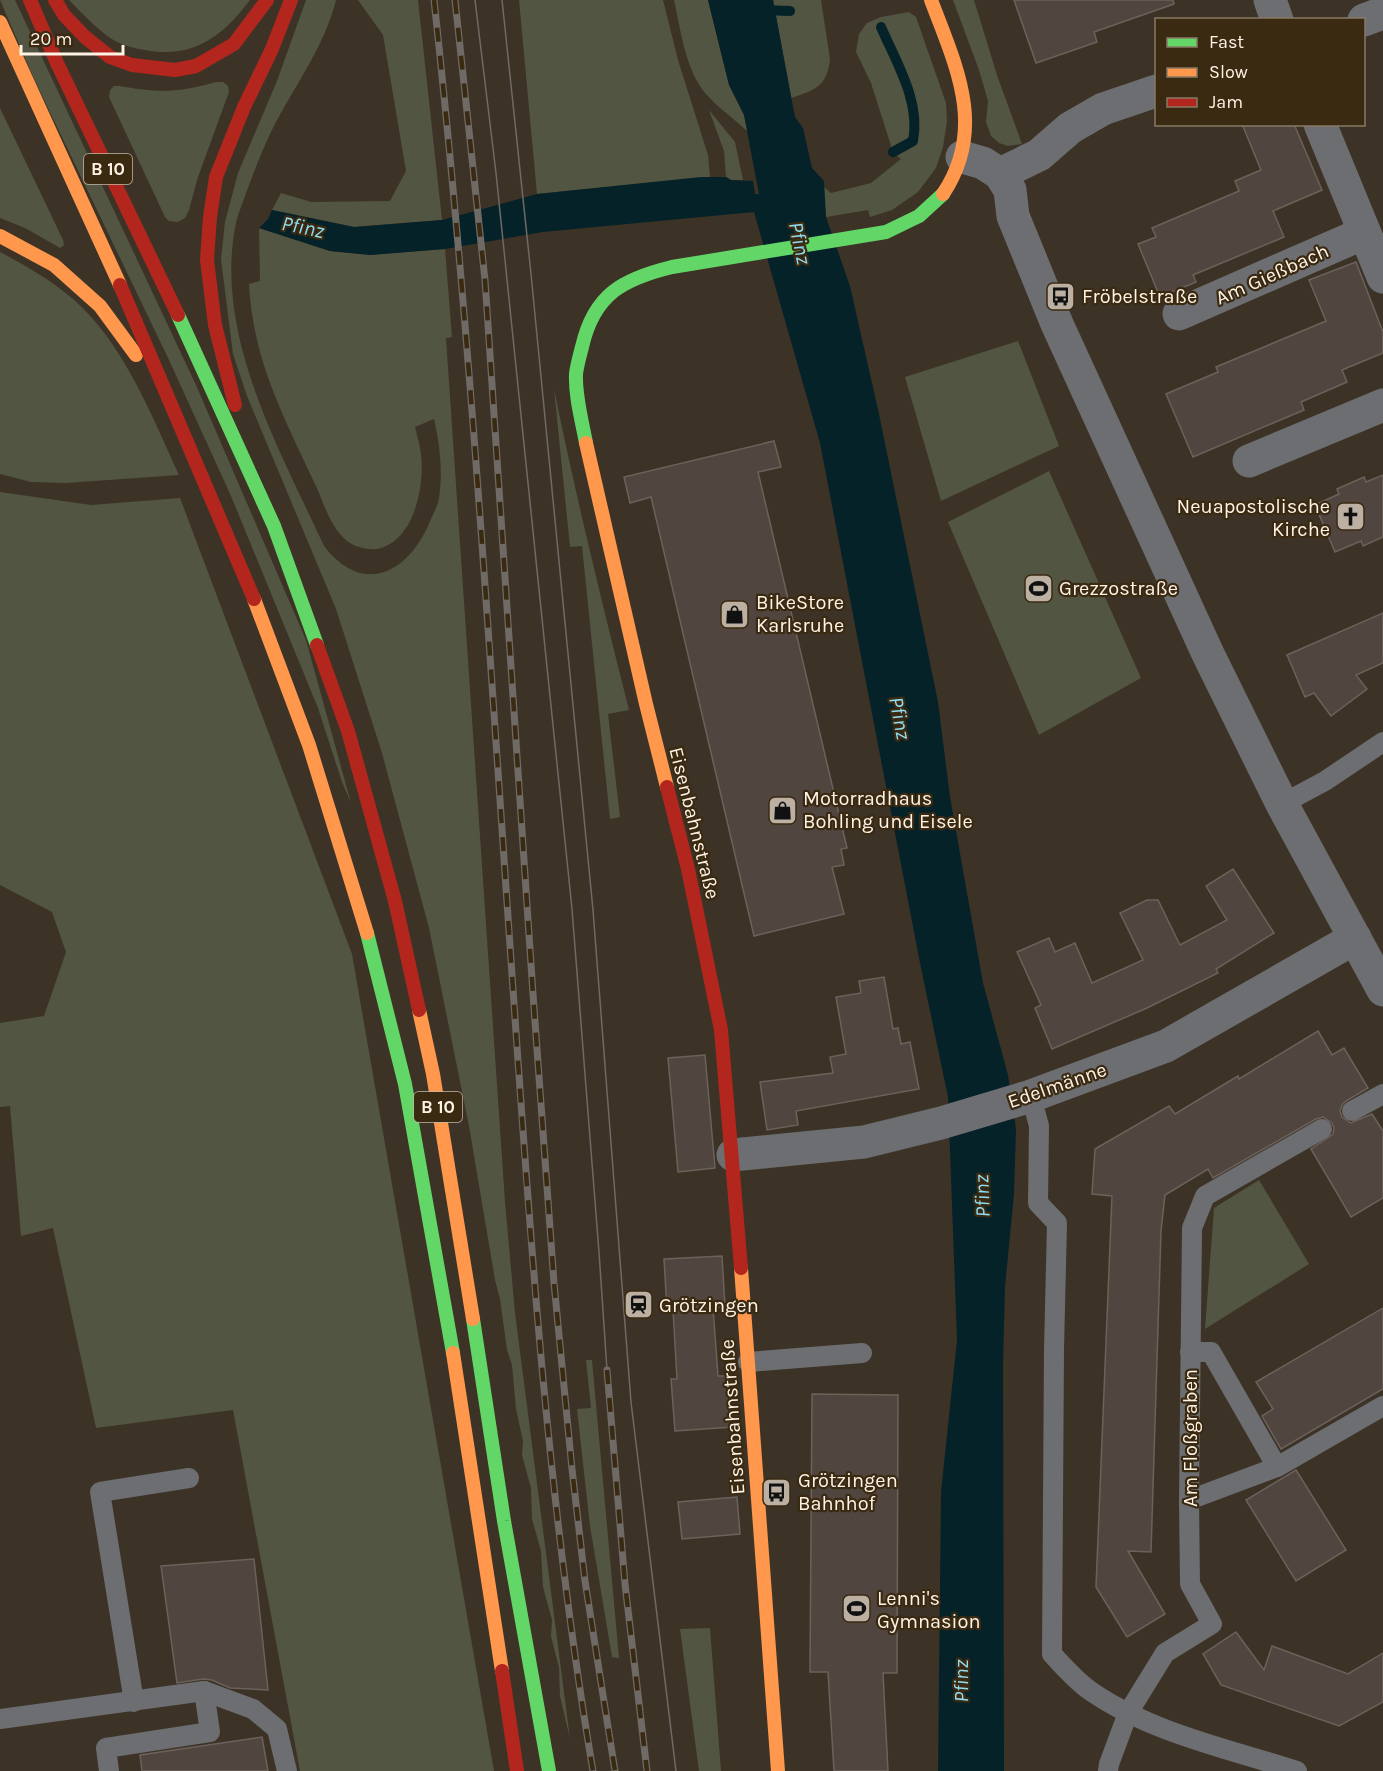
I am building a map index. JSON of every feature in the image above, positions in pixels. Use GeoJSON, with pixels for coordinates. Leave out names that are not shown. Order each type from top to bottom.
{"type":"FeatureCollection","features":[{"type":"Feature","properties":{"kind":"main road","name":"B 10"},"geometry":{"type":"LineString","coordinates":[[30,0],[62,74],[247,462],[302,598],[344,720],[395,901],[433,1074],[463,1249],[504,1521],[549,1771]]}},
{"type":"Feature","properties":{"kind":"main road"},"geometry":{"type":"LineString","coordinates":[[55,0],[64,15],[85,37],[110,57],[132,65],[175,69],[196,66],[234,44],[267,0]]}},
{"type":"Feature","properties":{"kind":"main road"},"geometry":{"type":"LineString","coordinates":[[247,462],[232,388],[215,325],[207,260],[210,217],[216,177],[291,0]]}},
{"type":"Feature","properties":{"kind":"main road"},"geometry":{"type":"LineString","coordinates":[[931,0],[963,92],[968,117],[963,157]]}},
{"type":"Feature","properties":{"kind":"main road","name":"B 10"},"geometry":{"type":"LineString","coordinates":[[0,22],[112,266],[250,590],[309,745],[364,920],[405,1084],[457,1377],[517,1771]]}},
{"type":"Feature","properties":{"kind":"main road","name":"Eisenbahnstraße"},"geometry":{"type":"LineString","coordinates":[[778,1771],[733,1155],[721,1030],[688,869],[646,704],[595,484],[578,400],[576,375],[585,332],[600,302],[618,287],[643,274],[672,267],[886,232],[914,220],[939,201],[952,181],[963,157]]}},
{"type":"Feature","properties":{"kind":"main road"},"geometry":{"type":"LineString","coordinates":[[0,236],[54,265],[100,306],[139,360],[187,442]]}},
{"type":"Feature","properties":{"kind":"street"},"geometry":{"type":"LineString","coordinates":[[1270,0],[1276,18]]}},
{"type":"Feature","properties":{"kind":"street"},"geometry":{"type":"LineString","coordinates":[[1365,20],[1383,13]]}},
{"type":"Feature","properties":{"kind":"street"},"geometry":{"type":"LineString","coordinates":[[1000,174],[1040,155],[1070,128],[1103,109],[1155,91]]}},
{"type":"Feature","properties":{"kind":"street"},"geometry":{"type":"LineString","coordinates":[[1321,126],[1383,277]]}},
{"type":"Feature","properties":{"kind":"street"},"geometry":{"type":"LineString","coordinates":[[963,157],[983,163],[1000,174],[1010,190],[1013,216],[1074,364],[1208,654],[1282,804],[1354,938],[1379,972]]}},
{"type":"Feature","properties":{"kind":"street","name":"Am Gießbach"},"geometry":{"type":"LineString","coordinates":[[1179,314],[1364,233]]}},
{"type":"Feature","properties":{"kind":"street"},"geometry":{"type":"LineString","coordinates":[[1249,461],[1383,405]]}},
{"type":"Feature","properties":{"kind":"street","name":"Edelmänne"},"geometry":{"type":"LineString","coordinates":[[733,1155],[864,1142],[1023,1099],[1166,1046],[1354,938]]}},
{"type":"Feature","properties":{"kind":"lane"},"geometry":{"type":"LineString","coordinates":[[1282,804],[1324,781],[1383,742]]}},
{"type":"Feature","properties":{"kind":"lane"},"geometry":{"type":"LineString","coordinates":[[1352,1111],[1383,1094]]}},
{"type":"Feature","properties":{"kind":"lane"},"geometry":{"type":"LineString","coordinates":[[1023,1099],[1039,1126],[1038,1203],[1057,1223],[1052,1654],[1090,1691],[1128,1713],[1171,1731],[1297,1771]]}},
{"type":"Feature","properties":{"kind":"lane","name":"Am Floßgraben"},"geometry":{"type":"LineString","coordinates":[[1108,1771],[1108,1764],[1128,1713],[1165,1653],[1212,1624],[1191,1584],[1189,1500],[1192,1228],[1205,1196],[1322,1129]]}},
{"type":"Feature","properties":{"kind":"lane"},"geometry":{"type":"LineString","coordinates":[[1190,1352],[1211,1352],[1277,1467]]}},
{"type":"Feature","properties":{"kind":"lane"},"geometry":{"type":"LineString","coordinates":[[748,1362],[862,1353]]}},
{"type":"Feature","properties":{"kind":"lane"},"geometry":{"type":"LineString","coordinates":[[1189,1500],[1277,1467],[1383,1406]]}},
{"type":"Feature","properties":{"kind":"lane"},"geometry":{"type":"LineString","coordinates":[[134,1702],[100,1491],[189,1478]]}},
{"type":"Feature","properties":{"kind":"lane"},"geometry":{"type":"LineString","coordinates":[[109,1771],[106,1748],[210,1732],[204,1691]]}},
{"type":"Feature","properties":{"kind":"lane"},"geometry":{"type":"LineString","coordinates":[[0,1719],[204,1691],[253,1709],[277,1729],[287,1771]]}},
{"type":"Feature","properties":{"kind":"green space"},"geometry":{"type":"Polygon","coordinates":[[[0,0],[15,0],[196,385],[306,640],[351,803],[318,708],[231,496],[169,360],[35,81],[0,0]]]}},
{"type":"Feature","properties":{"kind":"green space"},"geometry":{"type":"Polygon","coordinates":[[[69,0],[250,0],[229,25],[205,42],[192,48],[162,52],[135,48],[115,41],[96,27],[69,0]]]}},
{"type":"Feature","properties":{"kind":"green space"},"geometry":{"type":"Polygon","coordinates":[[[306,0],[336,0],[331,18],[316,51],[268,138],[238,216],[231,265],[234,307],[242,348],[270,430],[324,546],[339,562],[355,571],[370,574],[385,572],[398,565],[411,553],[422,538],[438,503],[441,468],[434,419],[415,427],[422,467],[419,496],[408,524],[400,536],[390,544],[377,549],[361,548],[347,541],[336,528],[328,513],[281,410],[256,338],[249,284],[260,281],[259,228],[330,251],[370,255],[445,249],[452,337],[446,338],[505,1202],[515,1313],[570,1739],[560,1696],[559,1668],[551,1636],[552,1620],[543,1587],[541,1551],[532,1519],[531,1488],[522,1455],[523,1441],[516,1409],[512,1365],[507,1350],[469,1126],[429,928],[382,753],[336,609],[247,396],[233,354],[221,259],[225,222],[238,173],[277,81],[306,0]]]}},
{"type":"Feature","properties":{"kind":"green space"},"geometry":{"type":"Polygon","coordinates":[[[358,0],[418,0],[442,220],[354,227],[272,210],[281,193],[311,202],[390,201],[406,171],[383,35],[358,0]]]}},
{"type":"Feature","properties":{"kind":"green space"},"geometry":{"type":"Polygon","coordinates":[[[519,0],[663,0],[678,60],[708,155],[710,177],[537,194],[519,0]]]}},
{"type":"Feature","properties":{"kind":"green space"},"geometry":{"type":"Polygon","coordinates":[[[674,0],[708,0],[729,85],[744,115],[748,132],[711,99],[699,84],[688,61],[674,0]]]}},
{"type":"Feature","properties":{"kind":"green space"},"geometry":{"type":"Polygon","coordinates":[[[773,0],[821,0],[830,59],[826,76],[823,82],[813,90],[791,98],[773,0]]]}},
{"type":"Feature","properties":{"kind":"green space"},"geometry":{"type":"Polygon","coordinates":[[[953,0],[974,0],[997,75],[1022,144],[1008,146],[999,143],[991,136],[986,122],[988,101],[953,0]]]}},
{"type":"Feature","properties":{"kind":"green space"},"geometry":{"type":"Polygon","coordinates":[[[909,12],[916,17],[946,103],[947,121],[943,147],[936,168],[918,192],[892,210],[870,217],[868,210],[826,217],[823,186],[831,193],[871,183],[901,159],[893,152],[871,83],[856,52],[859,34],[867,23],[881,17],[909,12]]]}},
{"type":"Feature","properties":{"kind":"green space"},"geometry":{"type":"Polygon","coordinates":[[[223,82],[228,86],[229,92],[198,177],[189,210],[185,218],[178,222],[169,221],[165,217],[109,97],[110,90],[114,86],[119,86],[157,91],[178,90],[223,82]]]}},
{"type":"Feature","properties":{"kind":"green space"},"geometry":{"type":"Polygon","coordinates":[[[0,108],[63,240],[64,245],[60,248],[25,228],[0,218],[0,108]]]}},
{"type":"Feature","properties":{"kind":"green space"},"geometry":{"type":"Polygon","coordinates":[[[709,110],[735,142],[743,180],[731,180],[726,177],[724,151],[709,110]]]}},
{"type":"Feature","properties":{"kind":"green space"},"geometry":{"type":"Polygon","coordinates":[[[0,252],[65,292],[91,316],[107,336],[135,381],[179,475],[66,483],[31,482],[0,474],[0,252]]]}},
{"type":"Feature","properties":{"kind":"green space"},"geometry":{"type":"Polygon","coordinates":[[[1018,341],[1059,446],[941,501],[905,377],[1018,341]]]}},
{"type":"Feature","properties":{"kind":"green space"},"geometry":{"type":"Polygon","coordinates":[[[554,389],[571,470],[629,710],[608,714],[620,817],[610,819],[582,546],[570,547],[554,389]]]}},
{"type":"Feature","properties":{"kind":"green space","name":"Grezzostraße"},"geometry":{"type":"Polygon","coordinates":[[[1049,471],[1141,678],[1039,735],[948,522],[1049,471]]]}},
{"type":"Feature","properties":{"kind":"green space"},"geometry":{"type":"Polygon","coordinates":[[[0,492],[91,505],[180,498],[352,954],[494,1771],[300,1771],[233,1410],[96,1428],[53,1228],[21,1236],[10,1106],[0,1107],[0,1023],[44,1016],[66,952],[52,912],[0,885],[0,492]]]}},
{"type":"Feature","properties":{"kind":"green space"},"geometry":{"type":"Polygon","coordinates":[[[1259,1180],[1309,1264],[1205,1329],[1214,1208],[1259,1180]]]}},
{"type":"Feature","properties":{"kind":"green space"},"geometry":{"type":"Polygon","coordinates":[[[586,1360],[592,1360],[619,1658],[612,1657],[590,1526],[577,1409],[591,1408],[586,1360]]]}},
{"type":"Feature","properties":{"kind":"green space"},"geometry":{"type":"Polygon","coordinates":[[[710,1628],[721,1771],[699,1771],[680,1629],[710,1628]]]}},
{"type":"Feature","properties":{"kind":"water","name":"Pfinz"},"geometry":{"type":"Polygon","coordinates":[[[708,0],[773,0],[795,117],[803,128],[812,168],[824,181],[826,217],[850,286],[879,414],[938,702],[950,797],[983,983],[1008,1075],[1016,1129],[1014,1194],[1005,1287],[1003,1365],[1004,1771],[938,1771],[941,1492],[957,1340],[948,1097],[820,443],[754,212],[543,232],[445,249],[370,255],[330,251],[259,228],[268,219],[272,210],[354,227],[442,220],[537,194],[701,177],[726,177],[731,180],[753,181],[755,194],[759,194],[744,115],[729,85],[708,0]]]}},
{"type":"Feature","properties":{"kind":"building"},"geometry":{"type":"Polygon","coordinates":[[[1014,0],[1173,0],[1174,4],[1094,32],[1097,42],[1036,63],[1014,0]]]}},
{"type":"Feature","properties":{"kind":"building"},"geometry":{"type":"Polygon","coordinates":[[[1243,126],[1295,126],[1322,190],[1273,211],[1284,237],[1193,275],[1196,282],[1160,297],[1138,244],[1156,237],[1152,228],[1239,191],[1235,181],[1261,170],[1243,126]]]}},
{"type":"Feature","properties":{"kind":"building"},"geometry":{"type":"Polygon","coordinates":[[[1356,262],[1383,332],[1383,353],[1342,370],[1347,382],[1301,402],[1304,410],[1193,457],[1166,394],[1218,372],[1216,367],[1326,321],[1309,280],[1356,262]]]}},
{"type":"Feature","properties":{"kind":"building"},"geometry":{"type":"Polygon","coordinates":[[[774,441],[781,467],[758,472],[847,848],[841,849],[844,865],[832,867],[844,914],[754,936],[651,497],[630,503],[624,477],[774,441]]]}},
{"type":"Feature","properties":{"kind":"building","name":"Neuapostolische Kirche"},"geometry":{"type":"Polygon","coordinates":[[[1383,475],[1383,537],[1363,546],[1361,541],[1335,552],[1315,505],[1339,494],[1337,489],[1364,477],[1366,482],[1383,475]]]}},
{"type":"Feature","properties":{"kind":"building"},"geometry":{"type":"Polygon","coordinates":[[[1383,613],[1383,663],[1356,675],[1367,689],[1331,716],[1314,693],[1305,697],[1287,655],[1383,613]]]}},
{"type":"Feature","properties":{"kind":"building"},"geometry":{"type":"Polygon","coordinates":[[[1233,869],[1274,933],[1216,969],[1218,973],[1147,1008],[1052,1049],[1035,1008],[1041,1005],[1017,952],[1049,938],[1055,952],[1075,943],[1092,983],[1143,960],[1120,913],[1147,900],[1158,900],[1180,945],[1227,920],[1206,886],[1233,869]]]}},
{"type":"Feature","properties":{"kind":"building"},"geometry":{"type":"Polygon","coordinates":[[[884,977],[893,1029],[898,1028],[901,1044],[910,1042],[919,1089],[796,1111],[798,1125],[767,1130],[760,1082],[833,1073],[830,1057],[846,1054],[836,997],[861,993],[859,981],[884,977]]]}},
{"type":"Feature","properties":{"kind":"building"},"geometry":{"type":"Polygon","coordinates":[[[1318,1031],[1332,1055],[1344,1048],[1368,1088],[1346,1101],[1340,1111],[1342,1117],[1351,1123],[1372,1114],[1383,1131],[1383,1198],[1351,1217],[1311,1149],[1333,1134],[1332,1123],[1323,1117],[1213,1178],[1208,1169],[1165,1195],[1161,1231],[1151,1552],[1128,1551],[1165,1614],[1127,1637],[1096,1587],[1112,1196],[1092,1194],[1095,1149],[1169,1106],[1175,1114],[1238,1076],[1239,1079],[1318,1031]]]}},
{"type":"Feature","properties":{"kind":"building"},"geometry":{"type":"Polygon","coordinates":[[[705,1055],[715,1168],[678,1172],[668,1058],[705,1055]]]}},
{"type":"Feature","properties":{"kind":"building"},"geometry":{"type":"Polygon","coordinates":[[[722,1256],[725,1307],[713,1308],[718,1376],[729,1376],[733,1427],[675,1431],[671,1379],[677,1379],[673,1310],[667,1310],[664,1259],[722,1256]]]}},
{"type":"Feature","properties":{"kind":"building"},"geometry":{"type":"Polygon","coordinates":[[[1383,1308],[1383,1389],[1281,1449],[1262,1416],[1273,1409],[1256,1382],[1383,1308]]]}},
{"type":"Feature","properties":{"kind":"building"},"geometry":{"type":"Polygon","coordinates":[[[812,1394],[898,1395],[897,1673],[883,1673],[888,1771],[834,1771],[828,1672],[810,1672],[812,1394]]]}},
{"type":"Feature","properties":{"kind":"building"},"geometry":{"type":"Polygon","coordinates":[[[1296,1470],[1346,1550],[1296,1581],[1246,1500],[1296,1470]]]}},
{"type":"Feature","properties":{"kind":"building"},"geometry":{"type":"Polygon","coordinates":[[[737,1497],[740,1534],[682,1539],[678,1502],[737,1497]]]}},
{"type":"Feature","properties":{"kind":"building"},"geometry":{"type":"Polygon","coordinates":[[[254,1559],[268,1690],[230,1688],[212,1680],[203,1679],[177,1683],[161,1566],[254,1559]]]}},
{"type":"Feature","properties":{"kind":"building"},"geometry":{"type":"Polygon","coordinates":[[[1236,1632],[1264,1670],[1272,1646],[1348,1674],[1383,1653],[1383,1702],[1339,1726],[1221,1685],[1203,1654],[1236,1632]]]}},
{"type":"Feature","properties":{"kind":"building"},"geometry":{"type":"Polygon","coordinates":[[[262,1737],[268,1771],[142,1771],[140,1755],[262,1737]]]}},
{"type":"Feature","properties":{"kind":"waterway"},"geometry":{"type":"LineString","coordinates":[[763,10],[790,11]]}},
{"type":"Feature","properties":{"kind":"waterway"},"geometry":{"type":"LineString","coordinates":[[881,27],[906,82],[915,126],[913,141],[893,152]]}},
{"type":"Feature","properties":{"kind":"tram line"},"geometry":{"type":"LineString","coordinates":[[475,0],[496,173],[572,909],[607,1370]]}},
{"type":"Feature","properties":{"kind":"tram line"},"geometry":{"type":"LineString","coordinates":[[502,0],[593,910],[631,1402],[676,1771]]}},
{"type":"Feature","properties":{"kind":"railway"},"geometry":{"type":"LineString","coordinates":[[434,0],[469,370],[543,1381],[564,1576],[593,1771]]}},
{"type":"Feature","properties":{"kind":"railway"},"geometry":{"type":"LineString","coordinates":[[455,0],[485,280],[554,1283],[585,1581],[615,1771]]}},
{"type":"Feature","properties":{"kind":"railway"},"geometry":{"type":"LineString","coordinates":[[607,1370],[625,1584],[647,1771]]}},
{"type":"Feature","properties":{"kind":"traffic: fast"},"geometry":{"type":"LineString","coordinates":[[586,443],[579,408],[577,367],[587,329],[594,314],[613,292],[639,277],[672,267],[886,232],[919,216],[943,194]]}},
{"type":"Feature","properties":{"kind":"traffic: fast"},"geometry":{"type":"LineString","coordinates":[[178,315],[274,526],[317,645]]}},
{"type":"Feature","properties":{"kind":"traffic: fast"},"geometry":{"type":"LineString","coordinates":[[367,933],[405,1084],[453,1353]]}},
{"type":"Feature","properties":{"kind":"traffic: fast"},"geometry":{"type":"LineString","coordinates":[[473,1319],[504,1521],[549,1771]]}},
{"type":"Feature","properties":{"kind":"traffic: slow"},"geometry":{"type":"LineString","coordinates":[[931,0],[957,73],[963,97],[965,121],[963,145],[956,169],[943,194]]}},
{"type":"Feature","properties":{"kind":"traffic: slow"},"geometry":{"type":"LineString","coordinates":[[0,22],[120,285]]}},
{"type":"Feature","properties":{"kind":"traffic: slow"},"geometry":{"type":"LineString","coordinates":[[0,236],[54,265],[100,306],[136,355]]}},
{"type":"Feature","properties":{"kind":"traffic: slow"},"geometry":{"type":"LineString","coordinates":[[586,443],[667,787]]}},
{"type":"Feature","properties":{"kind":"traffic: slow"},"geometry":{"type":"LineString","coordinates":[[254,599],[309,745],[367,933]]}},
{"type":"Feature","properties":{"kind":"traffic: slow"},"geometry":{"type":"LineString","coordinates":[[419,1010],[433,1074],[473,1319]]}},
{"type":"Feature","properties":{"kind":"traffic: slow"},"geometry":{"type":"LineString","coordinates":[[741,1268],[778,1771]]}},
{"type":"Feature","properties":{"kind":"traffic: slow"},"geometry":{"type":"LineString","coordinates":[[453,1353],[502,1671]]}},
{"type":"Feature","properties":{"kind":"traffic: jam"},"geometry":{"type":"LineString","coordinates":[[30,0],[57,63],[178,315]]}},
{"type":"Feature","properties":{"kind":"traffic: jam"},"geometry":{"type":"LineString","coordinates":[[55,0],[64,15],[85,37],[110,57],[132,65],[175,70],[196,66],[234,44],[267,0]]}},
{"type":"Feature","properties":{"kind":"traffic: jam"},"geometry":{"type":"LineString","coordinates":[[235,405],[215,325],[207,260],[210,217],[216,177],[291,0]]}},
{"type":"Feature","properties":{"kind":"traffic: jam"},"geometry":{"type":"LineString","coordinates":[[120,285],[254,599]]}},
{"type":"Feature","properties":{"kind":"traffic: jam"},"geometry":{"type":"LineString","coordinates":[[317,645],[348,731],[395,901],[419,1010]]}},
{"type":"Feature","properties":{"kind":"traffic: jam"},"geometry":{"type":"LineString","coordinates":[[667,787],[688,869],[721,1030],[741,1268]]}},
{"type":"Feature","properties":{"kind":"traffic: jam"},"geometry":{"type":"LineString","coordinates":[[502,1671],[517,1771]]}},
{"type":"Feature","properties":{"kind":"place","name":"Fröbelstraße"},"geometry":{"type":"Point","coordinates":[1061,296]}},
{"type":"Feature","properties":{"kind":"place","name":"Neuapostolische Kirche"},"geometry":{"type":"Point","coordinates":[1351,517]}},
{"type":"Feature","properties":{"kind":"place","name":"Grezzostraße"},"geometry":{"type":"Point","coordinates":[1038,588]}},
{"type":"Feature","properties":{"kind":"place","name":"BikeStore Karlsruhe"},"geometry":{"type":"Point","coordinates":[735,614]}},
{"type":"Feature","properties":{"kind":"place","name":"Motorradhaus Bohling und Eisele"},"geometry":{"type":"Point","coordinates":[782,810]}},
{"type":"Feature","properties":{"kind":"place","name":"Grötzingen"},"geometry":{"type":"Point","coordinates":[638,1305]}},
{"type":"Feature","properties":{"kind":"place","name":"Grötzingen Bahnhof"},"geometry":{"type":"Point","coordinates":[777,1492]}},
{"type":"Feature","properties":{"kind":"place","name":"Lenni's Gymnasion"},"geometry":{"type":"Point","coordinates":[856,1609]}}]}
